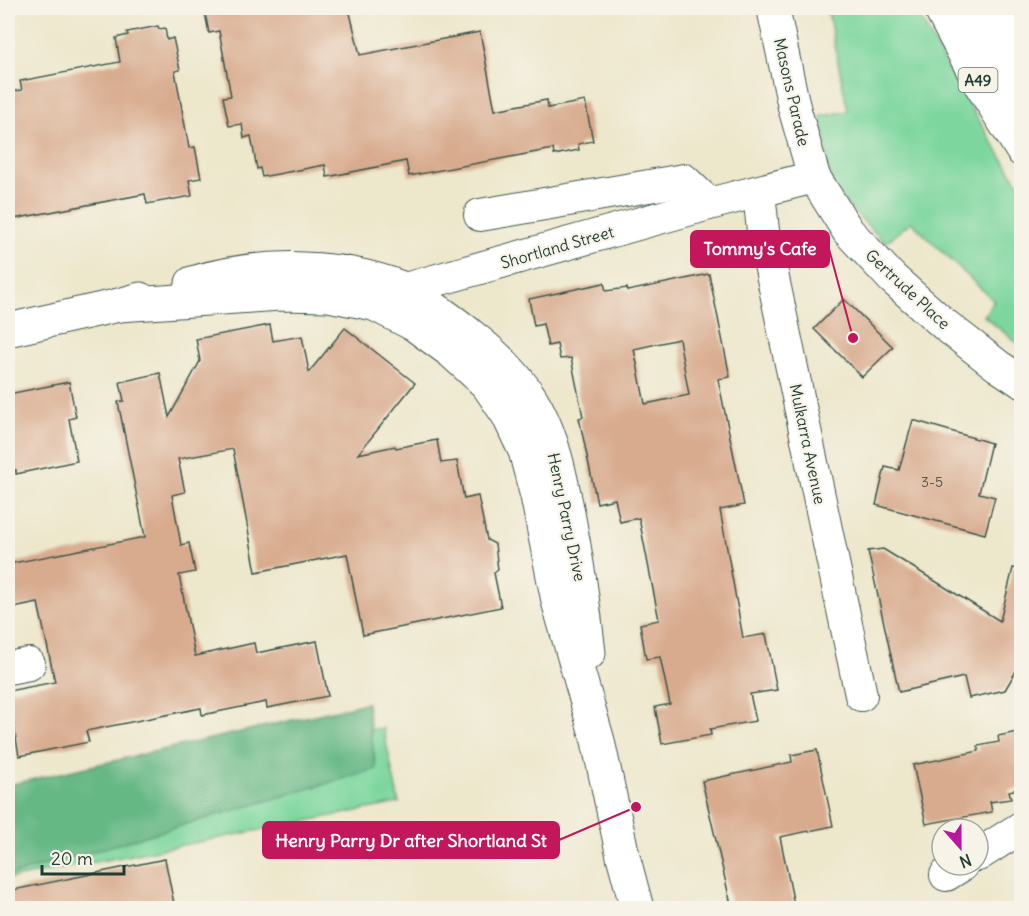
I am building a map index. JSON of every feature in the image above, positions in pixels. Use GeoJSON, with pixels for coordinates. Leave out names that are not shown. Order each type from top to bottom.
{"type":"FeatureCollection","features":[{"type":"Feature","properties":{"kind":"main road","name":"A49"},"geometry":{"type":"LineString","coordinates":[[939,8],[986,93],[1022,150]]}},
{"type":"Feature","properties":{"kind":"main road"},"geometry":{"type":"LineString","coordinates":[[972,8],[988,42],[1022,96]]}},
{"type":"Feature","properties":{"kind":"main road"},"geometry":{"type":"LineString","coordinates":[[993,8],[1022,51]]}},
{"type":"Feature","properties":{"kind":"main road","name":"Henry Parry Drive"},"geometry":{"type":"LineString","coordinates":[[8,330],[119,305],[236,273],[275,269],[318,270],[368,277],[405,289],[453,321],[487,348],[514,375],[536,408],[552,446],[562,485],[584,602],[597,741]]}},
{"type":"Feature","properties":{"kind":"main road","name":"Henry Parry Drive"},"geometry":{"type":"LineString","coordinates":[[119,305],[270,294],[329,295],[374,304],[415,325],[452,352],[487,384],[508,415],[525,451],[537,496],[558,601],[597,741],[637,909]]}},
{"type":"Feature","properties":{"kind":"street","name":"Masons Parade"},"geometry":{"type":"LineString","coordinates":[[773,8],[794,106],[814,177]]}},
{"type":"Feature","properties":{"kind":"street","name":"Shortland Street"},"geometry":{"type":"LineString","coordinates":[[405,289],[814,177]]}},
{"type":"Feature","properties":{"kind":"street","name":"Gertrude Place"},"geometry":{"type":"LineString","coordinates":[[814,177],[848,231],[892,278],[945,325],[1022,382]]}},
{"type":"Feature","properties":{"kind":"street"},"geometry":{"type":"LineString","coordinates":[[480,215],[684,180],[709,204]]}},
{"type":"Feature","properties":{"kind":"street","name":"Mulkarra Avenue"},"geometry":{"type":"LineString","coordinates":[[759,192],[763,231],[861,694]]}},
{"type":"Feature","properties":{"kind":"street"},"geometry":{"type":"LineString","coordinates":[[990,847],[1022,827]]}},
{"type":"Feature","properties":{"kind":"green space"},"geometry":{"type":"Polygon","coordinates":[[[827,8],[915,8],[956,84],[1021,188],[1021,346],[984,316],[994,301],[911,222],[885,243],[831,188],[821,116],[848,111],[827,8]]]}},
{"type":"Feature","properties":{"kind":"green space"},"geometry":{"type":"Polygon","coordinates":[[[367,703],[376,769],[8,876],[8,785],[367,703]]]}},
{"type":"Feature","properties":{"kind":"green space"},"geometry":{"type":"Polygon","coordinates":[[[383,728],[399,803],[8,879],[8,787],[383,728]]]}},
{"type":"Feature","properties":{"kind":"building"},"geometry":{"type":"Polygon","coordinates":[[[204,8],[339,8],[340,11],[349,9],[360,55],[480,32],[495,110],[547,100],[548,108],[585,101],[593,141],[578,144],[579,150],[554,155],[553,149],[409,176],[406,161],[327,177],[325,165],[262,177],[260,168],[257,169],[251,136],[244,138],[242,124],[229,126],[223,97],[231,96],[219,31],[209,33],[204,8]]]}},
{"type":"Feature","properties":{"kind":"building"},"geometry":{"type":"Polygon","coordinates":[[[158,26],[159,29],[165,28],[167,40],[173,38],[180,70],[175,71],[189,148],[195,147],[201,178],[189,180],[192,196],[147,204],[145,194],[8,220],[8,92],[22,90],[20,81],[120,62],[116,38],[128,35],[127,32],[158,26]]]}},
{"type":"Feature","properties":{"kind":"building"},"geometry":{"type":"Polygon","coordinates":[[[709,274],[730,377],[718,379],[744,505],[720,510],[743,638],[766,634],[777,690],[750,694],[756,721],[710,729],[711,735],[662,744],[655,707],[670,704],[660,657],[646,659],[640,624],[659,620],[639,518],[620,522],[615,499],[597,503],[579,418],[583,417],[571,358],[560,359],[557,344],[548,346],[543,324],[534,326],[529,299],[604,283],[606,291],[627,288],[628,291],[709,274]],[[679,339],[634,349],[645,404],[689,395],[679,339]]]}},
{"type":"Feature","properties":{"kind":"building"},"geometry":{"type":"Polygon","coordinates":[[[844,299],[893,347],[862,377],[814,329],[844,299]]]}},
{"type":"Feature","properties":{"kind":"building"},"geometry":{"type":"Polygon","coordinates":[[[270,325],[273,341],[302,336],[309,372],[345,328],[415,383],[358,454],[437,440],[441,463],[457,461],[464,499],[478,496],[487,540],[495,544],[498,570],[494,573],[501,607],[363,635],[347,554],[256,572],[233,449],[178,459],[185,492],[172,495],[181,545],[189,543],[195,572],[179,575],[195,656],[254,643],[256,653],[317,641],[328,696],[267,708],[266,702],[202,715],[201,708],[86,731],[89,742],[19,756],[8,691],[55,682],[38,603],[8,609],[8,564],[145,537],[118,402],[124,401],[120,382],[160,373],[169,417],[200,361],[196,339],[270,325]]]}},
{"type":"Feature","properties":{"kind":"building"},"geometry":{"type":"Polygon","coordinates":[[[69,382],[76,417],[69,419],[77,461],[16,474],[16,470],[8,472],[8,394],[69,382]]]}},
{"type":"Feature","properties":{"kind":"building"},"geometry":{"type":"Polygon","coordinates":[[[913,420],[991,443],[979,493],[995,497],[985,534],[876,505],[885,467],[899,470],[913,420]]]}},
{"type":"Feature","properties":{"kind":"building"},"geometry":{"type":"Polygon","coordinates":[[[883,549],[1000,621],[1013,568],[1022,569],[1022,661],[1005,690],[969,698],[964,677],[899,692],[868,551],[883,549]]]}},
{"type":"Feature","properties":{"kind":"building"},"geometry":{"type":"Polygon","coordinates":[[[1022,731],[1022,788],[1009,791],[1011,799],[990,802],[992,812],[964,817],[930,817],[930,823],[926,824],[913,765],[979,751],[978,746],[999,742],[998,736],[1022,731]]]}},
{"type":"Feature","properties":{"kind":"building"},"geometry":{"type":"Polygon","coordinates":[[[817,750],[833,826],[780,837],[795,909],[732,909],[702,781],[792,762],[791,755],[817,750]]]}},
{"type":"Feature","properties":{"kind":"building"},"geometry":{"type":"Polygon","coordinates":[[[165,859],[175,909],[8,909],[8,891],[165,859]]]}},
{"type":"Feature","properties":{"kind":"place","name":"Tommy's Cafe"},"geometry":{"type":"Point","coordinates":[853,338]}},
{"type":"Feature","properties":{"kind":"place","name":"Henry Parry Dr after Shortland St"},"geometry":{"type":"Point","coordinates":[636,807]}}]}
